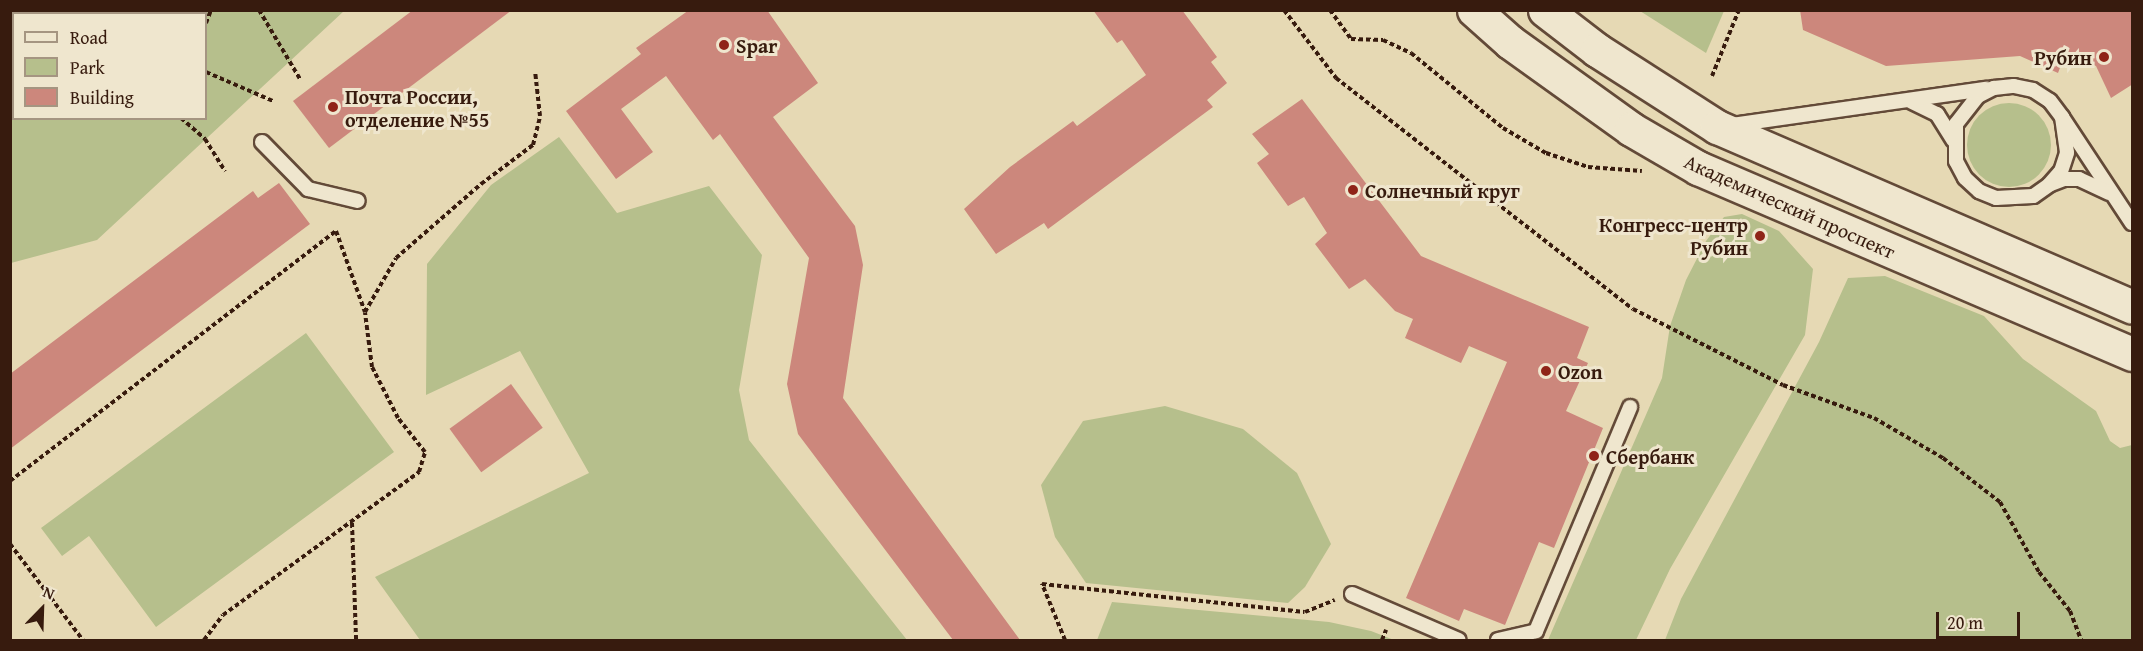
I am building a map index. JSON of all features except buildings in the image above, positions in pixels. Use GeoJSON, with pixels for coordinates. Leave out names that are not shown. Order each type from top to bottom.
{"type":"FeatureCollection","features":[{"type":"Feature","properties":{"kind":"main road","name":"Академический проспект"},"geometry":{"type":"LineString","coordinates":[[1474,10],[1510,42],[1631,129],[1698,168],[2133,354]]}},
{"type":"Feature","properties":{"kind":"main road"},"geometry":{"type":"LineString","coordinates":[[1545,10],[1643,81],[1717,127],[2133,307]]}},
{"type":"Feature","properties":{"kind":"main road"},"geometry":{"type":"LineString","coordinates":[[1698,168],[1717,127]]}},
{"type":"Feature","properties":{"kind":"lane"},"geometry":{"type":"LineString","coordinates":[[1717,127],[1994,88],[2014,86],[2033,90],[2050,101],[2110,194],[2133,223]]}},
{"type":"Feature","properties":{"kind":"lane"},"geometry":{"type":"LineString","coordinates":[[1953,142],[1965,108],[1994,88]]}},
{"type":"Feature","properties":{"kind":"lane"},"geometry":{"type":"LineString","coordinates":[[1906,101],[1924,105],[1937,114],[1953,142],[1956,161],[1965,178],[1979,191],[1996,198],[2015,200],[2034,196],[2049,185],[2064,179],[2079,179],[2110,194]]}},
{"type":"Feature","properties":{"kind":"lane"},"geometry":{"type":"LineString","coordinates":[[2049,185],[2067,153],[2062,117]]}},
{"type":"Feature","properties":{"kind":"lane"},"geometry":{"type":"LineString","coordinates":[[262,142],[308,189],[358,201]]}},
{"type":"Feature","properties":{"kind":"lane"},"geometry":{"type":"LineString","coordinates":[[1498,640],[1536,631],[1630,407]]}},
{"type":"Feature","properties":{"kind":"lane"},"geometry":{"type":"LineString","coordinates":[[1352,594],[1459,640]]}},
{"type":"Feature","properties":{"kind":"path"},"geometry":{"type":"LineString","coordinates":[[259,10],[300,79]]}},
{"type":"Feature","properties":{"kind":"path"},"geometry":{"type":"LineString","coordinates":[[1284,10],[1336,78],[1634,309],[1783,385],[1874,418],[1943,458],[2000,502],[2039,572],[2070,611],[2081,640]]}},
{"type":"Feature","properties":{"kind":"path"},"geometry":{"type":"LineString","coordinates":[[1330,10],[1351,39],[1383,40],[1411,52],[1503,128],[1546,153],[1588,168],[1645,171]]}},
{"type":"Feature","properties":{"kind":"path"},"geometry":{"type":"LineString","coordinates":[[1712,76],[1739,10]]}},
{"type":"Feature","properties":{"kind":"path"},"geometry":{"type":"LineString","coordinates":[[365,312],[396,258],[480,184],[533,145],[540,116],[535,71]]}},
{"type":"Feature","properties":{"kind":"path"},"geometry":{"type":"LineString","coordinates":[[207,72],[273,101]]}},
{"type":"Feature","properties":{"kind":"path"},"geometry":{"type":"LineString","coordinates":[[183,120],[205,139],[225,171]]}},
{"type":"Feature","properties":{"kind":"path"},"geometry":{"type":"LineString","coordinates":[[10,481],[336,231],[365,312],[372,367],[398,418],[425,452],[419,472],[223,615],[204,640]]}},
{"type":"Feature","properties":{"kind":"path"},"geometry":{"type":"LineString","coordinates":[[352,522],[356,640]]}},
{"type":"Feature","properties":{"kind":"path"},"geometry":{"type":"LineString","coordinates":[[10,544],[83,640]]}},
{"type":"Feature","properties":{"kind":"path"},"geometry":{"type":"LineString","coordinates":[[1065,640],[1042,584],[1305,612],[1352,594]]}},
{"type":"Feature","properties":{"kind":"green space"},"geometry":{"type":"Polygon","coordinates":[[[11,10],[344,10],[344,11],[97,240],[11,263],[11,10]]]}},
{"type":"Feature","properties":{"kind":"green space"},"geometry":{"type":"Polygon","coordinates":[[[1640,11],[1724,11],[1706,53],[1640,11]]]}},
{"type":"Feature","properties":{"kind":"green space"},"geometry":{"type":"Polygon","coordinates":[[[2009,103],[2025,106],[2039,115],[2048,129],[2051,145],[2048,161],[2039,175],[2025,184],[2009,187],[1993,184],[1979,175],[1970,161],[1967,145],[1970,129],[1979,115],[1993,106],[2009,103]]]}},
{"type":"Feature","properties":{"kind":"green space"},"geometry":{"type":"Polygon","coordinates":[[[559,137],[617,213],[709,186],[762,255],[739,390],[749,440],[907,640],[420,640],[375,577],[589,473],[520,351],[426,395],[427,264],[491,185],[559,137]]]}},
{"type":"Feature","properties":{"kind":"green space"},"geometry":{"type":"Polygon","coordinates":[[[1742,214],[1779,231],[1813,269],[1805,335],[1670,569],[1636,640],[1548,640],[1662,378],[1670,326],[1686,280],[1706,241],[1724,217],[1742,214]]]}},
{"type":"Feature","properties":{"kind":"green space"},"geometry":{"type":"Polygon","coordinates":[[[1885,276],[1984,316],[2023,359],[2096,411],[2110,441],[2120,448],[2132,445],[2132,640],[1665,640],[1681,599],[1819,342],[1848,278],[1885,276]]]}},
{"type":"Feature","properties":{"kind":"green space"},"geometry":{"type":"Polygon","coordinates":[[[306,333],[394,452],[156,627],[89,536],[62,556],[41,528],[306,333]]]}},
{"type":"Feature","properties":{"kind":"green space"},"geometry":{"type":"Polygon","coordinates":[[[1165,406],[1243,429],[1297,473],[1331,544],[1305,587],[1288,603],[1086,583],[1055,537],[1041,485],[1083,421],[1165,406]]]}},
{"type":"Feature","properties":{"kind":"green space"},"geometry":{"type":"Polygon","coordinates":[[[1112,602],[1329,622],[1371,631],[1394,640],[1097,640],[1112,602]]]}},
{"type":"Feature","properties":{"kind":"place","name":"Spar"},"geometry":{"type":"Point","coordinates":[724,45]}},
{"type":"Feature","properties":{"kind":"place","name":"Рубин"},"geometry":{"type":"Point","coordinates":[2104,57]}},
{"type":"Feature","properties":{"kind":"place","name":"Почта России, отделение №55"},"geometry":{"type":"Point","coordinates":[333,107]}},
{"type":"Feature","properties":{"kind":"place","name":"Солнечный круг"},"geometry":{"type":"Point","coordinates":[1353,190]}},
{"type":"Feature","properties":{"kind":"place","name":"Конгресс-центр Рубин"},"geometry":{"type":"Point","coordinates":[1760,236]}},
{"type":"Feature","properties":{"kind":"place","name":"Ozon"},"geometry":{"type":"Point","coordinates":[1546,371]}},
{"type":"Feature","properties":{"kind":"place","name":"Сбербанк"},"geometry":{"type":"Point","coordinates":[1594,456]}}]}
